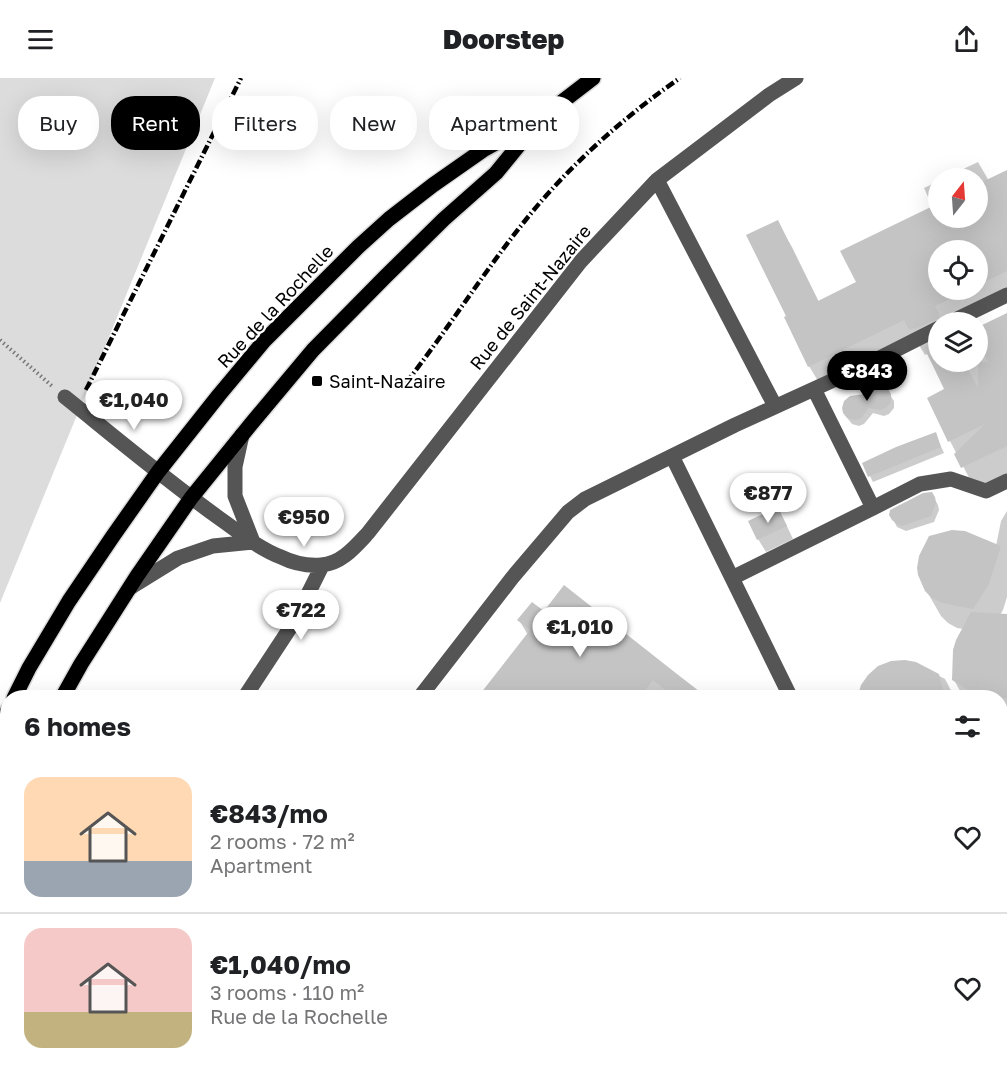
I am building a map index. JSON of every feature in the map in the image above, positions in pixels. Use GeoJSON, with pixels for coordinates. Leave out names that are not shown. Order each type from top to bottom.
{"type":"FeatureCollection","features":[{"type":"Feature","properties":{"kind":"main road","name":"Rue de la Rochelle"},"geometry":{"type":"LineString","coordinates":[[570,96],[593,78]]}},
{"type":"Feature","properties":{"kind":"main road","name":"Rue de la Rochelle"},"geometry":{"type":"LineString","coordinates":[[18,690],[69,601],[112,536],[158,472],[264,341],[389,219],[483,150]]}},
{"type":"Feature","properties":{"kind":"main road","name":"Rue de la Rochelle"},"geometry":{"type":"LineString","coordinates":[[66,690],[130,587],[191,498],[242,435],[313,351],[444,219],[496,173],[515,150]]}},
{"type":"Feature","properties":{"kind":"street","name":"Rue de Saint-Nazaire"},"geometry":{"type":"LineString","coordinates":[[322,566],[337,561],[349,553],[368,533],[581,261],[657,180],[769,95],[796,78]]}},
{"type":"Feature","properties":{"kind":"street"},"geometry":{"type":"LineString","coordinates":[[657,180],[775,406]]}},
{"type":"Feature","properties":{"kind":"street"},"geometry":{"type":"LineString","coordinates":[[972,312],[1007,295]]}},
{"type":"Feature","properties":{"kind":"street"},"geometry":{"type":"LineString","coordinates":[[425,690],[512,578],[568,512],[585,499],[928,333]]}},
{"type":"Feature","properties":{"kind":"street"},"geometry":{"type":"LineString","coordinates":[[814,389],[873,508]]}},
{"type":"Feature","properties":{"kind":"street"},"geometry":{"type":"LineString","coordinates":[[65,398],[191,498],[253,542],[280,557],[301,564],[322,566],[294,622],[249,690]]}},
{"type":"Feature","properties":{"kind":"street"},"geometry":{"type":"LineString","coordinates":[[242,435],[235,467],[235,495],[253,542]]}},
{"type":"Feature","properties":{"kind":"street"},"geometry":{"type":"LineString","coordinates":[[672,456],[787,690]]}},
{"type":"Feature","properties":{"kind":"street"},"geometry":{"type":"LineString","coordinates":[[732,578],[920,484],[951,479],[986,491],[1007,481]]}},
{"type":"Feature","properties":{"kind":"street"},"geometry":{"type":"LineString","coordinates":[[130,587],[178,558],[213,546],[253,542]]}},
{"type":"Feature","properties":{"kind":"path"},"geometry":{"type":"LineString","coordinates":[[0,340],[65,398]]}},
{"type":"Feature","properties":{"kind":"shaded area"},"geometry":{"type":"Polygon","coordinates":[[[0,78],[215,78],[200,115],[200,96],[111,96],[111,150],[186,150],[0,603],[0,78]]]}},
{"type":"Feature","properties":{"kind":"building"},"geometry":{"type":"Polygon","coordinates":[[[1007,170],[1007,271],[988,280],[988,240],[928,240],[928,300],[947,300],[935,306],[938,312],[928,312],[928,323],[909,330],[904,320],[808,367],[746,235],[778,220],[818,301],[856,282],[840,251],[928,208],[928,228],[988,228],[988,179],[1007,170]]]}},
{"type":"Feature","properties":{"kind":"building"},"geometry":{"type":"Polygon","coordinates":[[[1007,313],[1007,446],[961,468],[954,454],[985,424],[948,442],[927,398],[944,389],[936,372],[969,372],[978,388],[978,372],[988,372],[988,322],[1007,313]]]}},
{"type":"Feature","properties":{"kind":"building"},"geometry":{"type":"Polygon","coordinates":[[[881,385],[891,394],[891,402],[886,408],[880,410],[869,408],[861,418],[855,420],[847,418],[842,408],[844,401],[850,396],[865,394],[874,386],[881,385]]]}},
{"type":"Feature","properties":{"kind":"building"},"geometry":{"type":"Polygon","coordinates":[[[936,432],[941,447],[868,477],[862,463],[936,432]]]}},
{"type":"Feature","properties":{"kind":"building"},"geometry":{"type":"Polygon","coordinates":[[[932,492],[936,503],[931,516],[902,526],[892,520],[889,515],[890,510],[923,493],[932,492]]]}},
{"type":"Feature","properties":{"kind":"building"},"geometry":{"type":"Polygon","coordinates":[[[778,507],[787,526],[757,540],[748,521],[778,507]]]}},
{"type":"Feature","properties":{"kind":"building"},"geometry":{"type":"Polygon","coordinates":[[[952,530],[965,531],[1001,546],[989,584],[973,609],[942,603],[932,598],[925,591],[918,575],[919,556],[929,536],[952,530]]]}},
{"type":"Feature","properties":{"kind":"building"},"geometry":{"type":"Polygon","coordinates":[[[564,585],[698,690],[665,690],[653,680],[645,690],[483,690],[530,630],[517,620],[532,602],[544,611],[564,585]]]}},
{"type":"Feature","properties":{"kind":"building"},"geometry":{"type":"Polygon","coordinates":[[[971,612],[1007,614],[1007,690],[968,690],[952,680],[953,650],[971,612]]]}},
{"type":"Feature","properties":{"kind":"building"},"geometry":{"type":"Polygon","coordinates":[[[891,661],[916,662],[939,674],[943,690],[859,690],[868,675],[878,666],[891,661]]]}},
{"type":"Feature","properties":{"kind":"railway"},"geometry":{"type":"LineString","coordinates":[[86,390],[241,78]]}},
{"type":"Feature","properties":{"kind":"railway"},"geometry":{"type":"LineString","coordinates":[[406,383],[544,198],[599,142],[639,108],[680,78]]}},
{"type":"Feature","properties":{"kind":"place","name":"Saint-Nazaire"},"geometry":{"type":"Point","coordinates":[317,381]}}]}
